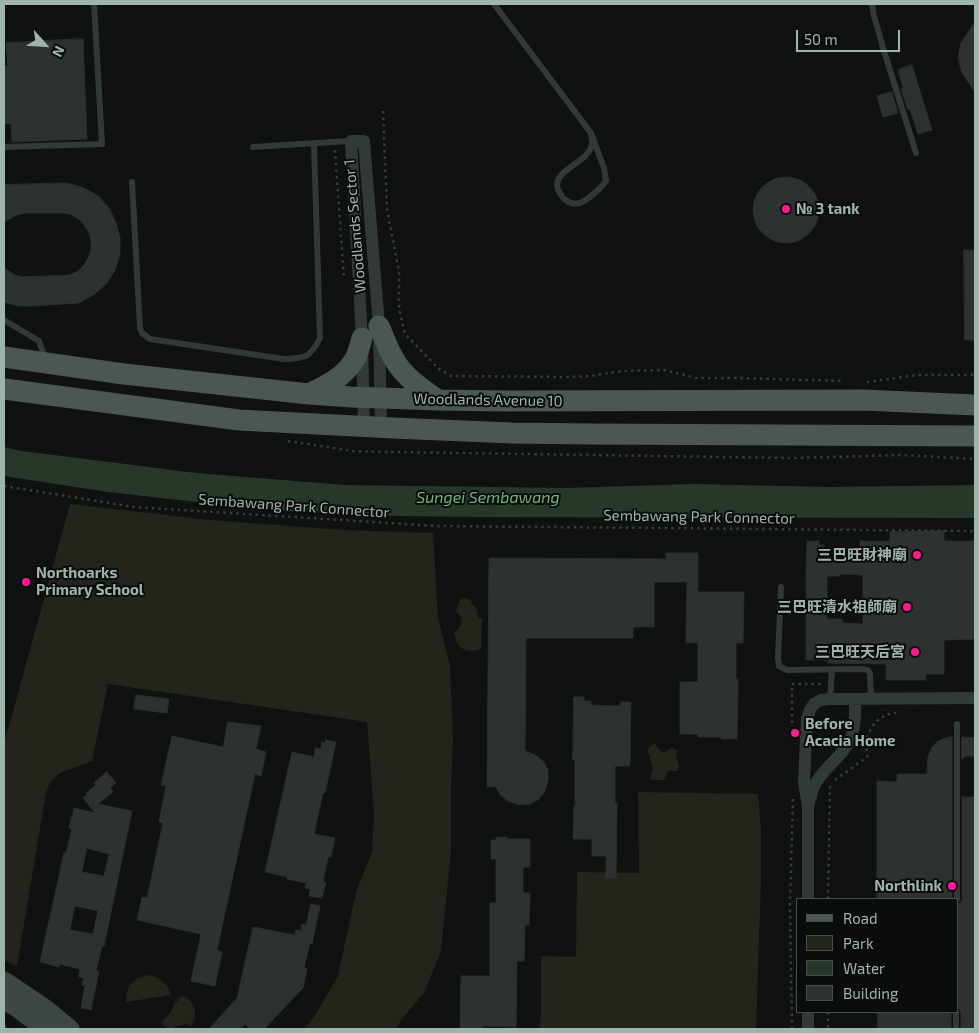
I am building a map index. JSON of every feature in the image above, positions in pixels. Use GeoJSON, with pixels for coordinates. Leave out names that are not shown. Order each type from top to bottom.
{"type":"FeatureCollection","features":[{"type":"Feature","properties":{"kind":"main road"},"geometry":{"type":"LineString","coordinates":[[309,394],[334,382],[345,373],[371,332],[416,385],[438,400]]}},
{"type":"Feature","properties":{"kind":"main road","name":"Woodlands Avenue 10"},"geometry":{"type":"LineString","coordinates":[[4,357],[124,374],[309,394],[373,398],[438,400],[863,400],[973,404]]}},
{"type":"Feature","properties":{"kind":"main road","name":"Woodlands Avenue 10"},"geometry":{"type":"LineString","coordinates":[[4,389],[239,420],[372,427],[522,433],[975,436]]}},
{"type":"Feature","properties":{"kind":"main road"},"geometry":{"type":"LineString","coordinates":[[4,981],[47,1010],[70,1029]]}},
{"type":"Feature","properties":{"kind":"main road"},"geometry":{"type":"LineString","coordinates":[[4,1000],[45,1029]]}},
{"type":"Feature","properties":{"kind":"street","name":"Woodlands Sector 1"},"geometry":{"type":"LineString","coordinates":[[372,427],[373,398],[371,332],[364,141],[351,141],[371,332],[373,398]]}},
{"type":"Feature","properties":{"kind":"street"},"geometry":{"type":"LineString","coordinates":[[808,898],[808,806],[804,782],[807,718],[815,703],[830,699],[975,698]]}},
{"type":"Feature","properties":{"kind":"street"},"geometry":{"type":"LineString","coordinates":[[808,806],[816,782],[828,766],[843,752],[851,738],[855,723],[855,699]]}},
{"type":"Feature","properties":{"kind":"street"},"geometry":{"type":"LineString","coordinates":[[808,1013],[808,1029]]}},
{"type":"Feature","properties":{"kind":"lane"},"geometry":{"type":"LineString","coordinates":[[4,147],[102,144],[94,4]]}},
{"type":"Feature","properties":{"kind":"lane"},"geometry":{"type":"LineString","coordinates":[[494,4],[591,133],[604,168],[606,181],[583,201],[578,204],[571,203],[558,191],[557,185],[559,179],[589,152],[592,145],[591,133]]}},
{"type":"Feature","properties":{"kind":"lane"},"geometry":{"type":"LineString","coordinates":[[872,4],[884,51],[916,153]]}},
{"type":"Feature","properties":{"kind":"lane"},"geometry":{"type":"LineString","coordinates":[[253,147],[351,141]]}},
{"type":"Feature","properties":{"kind":"lane"},"geometry":{"type":"LineString","coordinates":[[132,182],[140,328],[142,333],[150,339],[284,359],[304,358],[316,348],[320,338],[314,144]]}},
{"type":"Feature","properties":{"kind":"lane"},"geometry":{"type":"LineString","coordinates":[[4,320],[39,341],[46,362]]}},
{"type":"Feature","properties":{"kind":"lane"},"geometry":{"type":"LineString","coordinates":[[781,587],[779,666],[787,670],[868,670],[870,674],[871,698]]}},
{"type":"Feature","properties":{"kind":"lane"},"geometry":{"type":"LineString","coordinates":[[830,699],[832,669]]}},
{"type":"Feature","properties":{"kind":"lane"},"geometry":{"type":"LineString","coordinates":[[957,724],[957,898]]}},
{"type":"Feature","properties":{"kind":"lane"},"geometry":{"type":"LineString","coordinates":[[956,1013],[956,1029]]}},
{"type":"Feature","properties":{"kind":"path"},"geometry":{"type":"LineString","coordinates":[[383,111],[386,210],[399,271],[399,309],[404,334],[439,369],[452,376],[567,377],[591,376],[622,370],[664,370],[696,378],[846,381]]}},
{"type":"Feature","properties":{"kind":"path"},"geometry":{"type":"LineString","coordinates":[[334,142],[344,279]]}},
{"type":"Feature","properties":{"kind":"path"},"geometry":{"type":"LineString","coordinates":[[866,382],[918,374],[975,375]]}},
{"type":"Feature","properties":{"kind":"path"},"geometry":{"type":"LineString","coordinates":[[353,451],[791,458],[903,455],[975,459]]}},
{"type":"Feature","properties":{"kind":"path","name":"Sembawang Park Connector"},"geometry":{"type":"LineString","coordinates":[[4,486],[134,507],[437,526],[975,531]]}},
{"type":"Feature","properties":{"kind":"path"},"geometry":{"type":"LineString","coordinates":[[828,898],[830,784],[867,757],[867,737],[881,716],[898,713]]}},
{"type":"Feature","properties":{"kind":"path"},"geometry":{"type":"LineString","coordinates":[[790,902],[792,1029]]}},
{"type":"Feature","properties":{"kind":"path"},"geometry":{"type":"LineString","coordinates":[[828,1013],[828,1029]]}},
{"type":"Feature","properties":{"kind":"path"},"geometry":{"type":"LineString","coordinates":[[4,1026],[9,1029]]}},
{"type":"Feature","properties":{"kind":"green space"},"geometry":{"type":"Polygon","coordinates":[[[70,504],[210,520],[344,530],[433,533],[438,617],[450,666],[453,740],[451,851],[441,951],[424,993],[401,1020],[396,1029],[305,1029],[338,976],[357,889],[372,853],[374,813],[367,722],[108,684],[92,761],[60,773],[50,782],[46,793],[17,966],[4,960],[4,744],[70,504]]]}},
{"type":"Feature","properties":{"kind":"green space"},"geometry":{"type":"Polygon","coordinates":[[[464,598],[471,600],[477,609],[479,618],[482,618],[481,649],[471,651],[463,649],[455,638],[454,632],[461,625],[461,619],[456,611],[459,601],[464,598]]]}},
{"type":"Feature","properties":{"kind":"green space"},"geometry":{"type":"Polygon","coordinates":[[[656,743],[656,746],[662,752],[672,748],[678,751],[676,754],[679,767],[677,771],[668,771],[664,780],[650,780],[653,768],[650,755],[647,752],[650,746],[656,743]]]}},
{"type":"Feature","properties":{"kind":"green space"},"geometry":{"type":"Polygon","coordinates":[[[638,792],[758,794],[761,830],[761,882],[756,1029],[539,1029],[541,1018],[541,956],[576,957],[577,872],[639,873],[638,792]]]}},
{"type":"Feature","properties":{"kind":"green space"},"geometry":{"type":"Polygon","coordinates":[[[149,975],[163,982],[168,987],[171,995],[126,1002],[127,991],[132,983],[139,978],[149,975]]]}},
{"type":"Feature","properties":{"kind":"green space"},"geometry":{"type":"Polygon","coordinates":[[[185,996],[194,1006],[195,1019],[193,1023],[190,1027],[186,1023],[175,1026],[175,1029],[166,1028],[161,1022],[170,1014],[175,1002],[180,997],[185,996]]]}},
{"type":"Feature","properties":{"kind":"water","name":"Sungei Sembawang"},"geometry":{"type":"Polygon","coordinates":[[[4,447],[22,451],[196,473],[345,485],[565,488],[694,484],[830,487],[975,485],[975,518],[474,517],[267,510],[108,492],[4,476],[4,447]]]}},
{"type":"Feature","properties":{"kind":"building"},"geometry":{"type":"Polygon","coordinates":[[[975,22],[975,92],[962,73],[958,58],[961,43],[975,22]]]}},
{"type":"Feature","properties":{"kind":"building"},"geometry":{"type":"Polygon","coordinates":[[[83,39],[87,139],[12,142],[11,124],[4,124],[4,66],[8,66],[6,43],[83,39]]]}},
{"type":"Feature","properties":{"kind":"building"},"geometry":{"type":"Polygon","coordinates":[[[912,65],[932,130],[918,134],[901,89],[903,88],[898,70],[912,65]]]}},
{"type":"Feature","properties":{"kind":"building"},"geometry":{"type":"Polygon","coordinates":[[[892,92],[898,113],[883,117],[877,96],[892,92]]]}},
{"type":"Feature","properties":{"kind":"building","name":"№ 3 tank"},"geometry":{"type":"Polygon","coordinates":[[[786,177],[799,179],[814,192],[817,197],[819,210],[817,223],[804,238],[799,241],[786,243],[773,241],[758,228],[755,223],[753,210],[755,197],[768,182],[773,179],[786,177]]]}},
{"type":"Feature","properties":{"kind":"building"},"geometry":{"type":"Polygon","coordinates":[[[68,183],[84,188],[98,196],[109,208],[120,238],[120,254],[115,270],[107,283],[95,294],[79,303],[18,306],[4,302],[4,268],[15,275],[23,277],[70,275],[84,265],[91,250],[91,241],[89,233],[79,219],[64,213],[25,213],[4,222],[4,185],[68,183]]]}},
{"type":"Feature","properties":{"kind":"building"},"geometry":{"type":"Polygon","coordinates":[[[964,250],[975,250],[975,340],[965,340],[964,250]]]}},
{"type":"Feature","properties":{"kind":"building"},"geometry":{"type":"Polygon","coordinates":[[[944,531],[944,541],[975,541],[974,639],[944,640],[944,674],[926,674],[926,680],[886,680],[886,664],[828,663],[828,660],[806,660],[807,541],[819,541],[819,545],[824,545],[824,559],[860,559],[860,541],[890,541],[890,532],[944,531]],[[840,574],[840,576],[827,576],[827,619],[842,619],[842,623],[863,624],[863,575],[840,574]]]}},
{"type":"Feature","properties":{"kind":"building"},"geometry":{"type":"Polygon","coordinates":[[[666,553],[698,553],[698,592],[744,592],[743,643],[736,643],[736,679],[738,679],[737,739],[698,737],[698,734],[680,734],[680,682],[698,682],[698,643],[686,643],[687,582],[654,582],[654,627],[633,627],[633,638],[526,638],[525,751],[543,761],[548,770],[548,781],[545,791],[539,799],[530,804],[520,805],[508,801],[501,796],[496,787],[487,787],[489,558],[666,559],[666,553]]]}},
{"type":"Feature","properties":{"kind":"building"},"geometry":{"type":"Polygon","coordinates":[[[136,695],[169,699],[167,713],[134,709],[136,695]]]}},
{"type":"Feature","properties":{"kind":"building"},"geometry":{"type":"Polygon","coordinates":[[[574,697],[584,697],[584,701],[591,701],[591,705],[620,706],[621,702],[631,702],[630,766],[615,766],[615,803],[617,803],[616,878],[606,878],[606,856],[592,856],[592,839],[573,839],[575,806],[575,760],[573,760],[574,697]]]}},
{"type":"Feature","properties":{"kind":"building"},"geometry":{"type":"Polygon","coordinates":[[[228,722],[261,726],[256,749],[266,752],[261,776],[255,774],[217,950],[222,952],[215,986],[191,981],[201,934],[137,920],[142,897],[147,898],[163,823],[159,822],[166,786],[161,785],[172,736],[223,747],[228,722]]]}},
{"type":"Feature","properties":{"kind":"building"},"geometry":{"type":"Polygon","coordinates":[[[952,737],[952,898],[877,898],[877,781],[897,782],[897,774],[927,774],[928,757],[932,747],[938,741],[952,737]]]}},
{"type":"Feature","properties":{"kind":"building"},"geometry":{"type":"Polygon","coordinates":[[[962,737],[975,738],[975,756],[966,756],[962,759],[962,737]]]}},
{"type":"Feature","properties":{"kind":"building"},"geometry":{"type":"Polygon","coordinates":[[[326,740],[336,742],[314,834],[335,838],[331,857],[328,857],[323,882],[326,882],[322,898],[309,896],[310,889],[305,888],[306,883],[265,872],[292,752],[314,757],[315,748],[321,749],[322,742],[325,743],[326,740]]]}},
{"type":"Feature","properties":{"kind":"building"},"geometry":{"type":"Polygon","coordinates":[[[107,772],[116,783],[110,788],[113,792],[98,804],[132,811],[104,946],[102,946],[96,971],[99,971],[91,1010],[81,1008],[85,985],[82,985],[84,978],[79,977],[80,969],[59,964],[59,967],[40,962],[64,853],[66,853],[72,829],[69,828],[74,808],[95,813],[83,798],[96,785],[94,783],[107,772]],[[87,848],[82,872],[104,876],[109,854],[87,848]],[[75,906],[70,930],[93,934],[98,911],[75,906]]]}},
{"type":"Feature","properties":{"kind":"building"},"geometry":{"type":"Polygon","coordinates":[[[962,797],[975,797],[975,1029],[961,1029],[961,1012],[959,1009],[959,903],[962,899],[962,797]]]}},
{"type":"Feature","properties":{"kind":"building"},"geometry":{"type":"Polygon","coordinates":[[[496,837],[530,839],[530,867],[523,867],[523,893],[530,893],[529,925],[525,925],[524,961],[517,961],[516,1027],[483,1026],[483,1029],[460,1029],[461,976],[490,976],[490,903],[496,903],[496,859],[491,859],[491,840],[496,840],[496,837]]]}},
{"type":"Feature","properties":{"kind":"building"},"geometry":{"type":"Polygon","coordinates":[[[311,904],[320,906],[312,944],[310,943],[304,968],[307,969],[303,988],[264,1029],[251,1029],[245,1024],[240,1029],[209,1029],[237,998],[253,927],[295,935],[296,930],[301,931],[302,924],[306,925],[311,904]]]}},
{"type":"Feature","properties":{"kind":"building"},"geometry":{"type":"Polygon","coordinates":[[[878,1013],[951,1013],[951,1029],[878,1029],[878,1013]]]}},
{"type":"Feature","properties":{"kind":"place","name":"№ 3 tank"},"geometry":{"type":"Point","coordinates":[786,209]}},
{"type":"Feature","properties":{"kind":"place","name":"三巴旺財神廟"},"geometry":{"type":"Point","coordinates":[917,555]}},
{"type":"Feature","properties":{"kind":"place","name":"Northoarks Primary School"},"geometry":{"type":"Point","coordinates":[26,582]}},
{"type":"Feature","properties":{"kind":"place","name":"三巴旺清水祖師廟"},"geometry":{"type":"Point","coordinates":[907,607]}},
{"type":"Feature","properties":{"kind":"place","name":"三巴旺天后宮"},"geometry":{"type":"Point","coordinates":[915,652]}},
{"type":"Feature","properties":{"kind":"place","name":"Before Acacia Home"},"geometry":{"type":"Point","coordinates":[795,733]}},
{"type":"Feature","properties":{"kind":"place","name":"Northlink"},"geometry":{"type":"Point","coordinates":[952,886]}}]}
